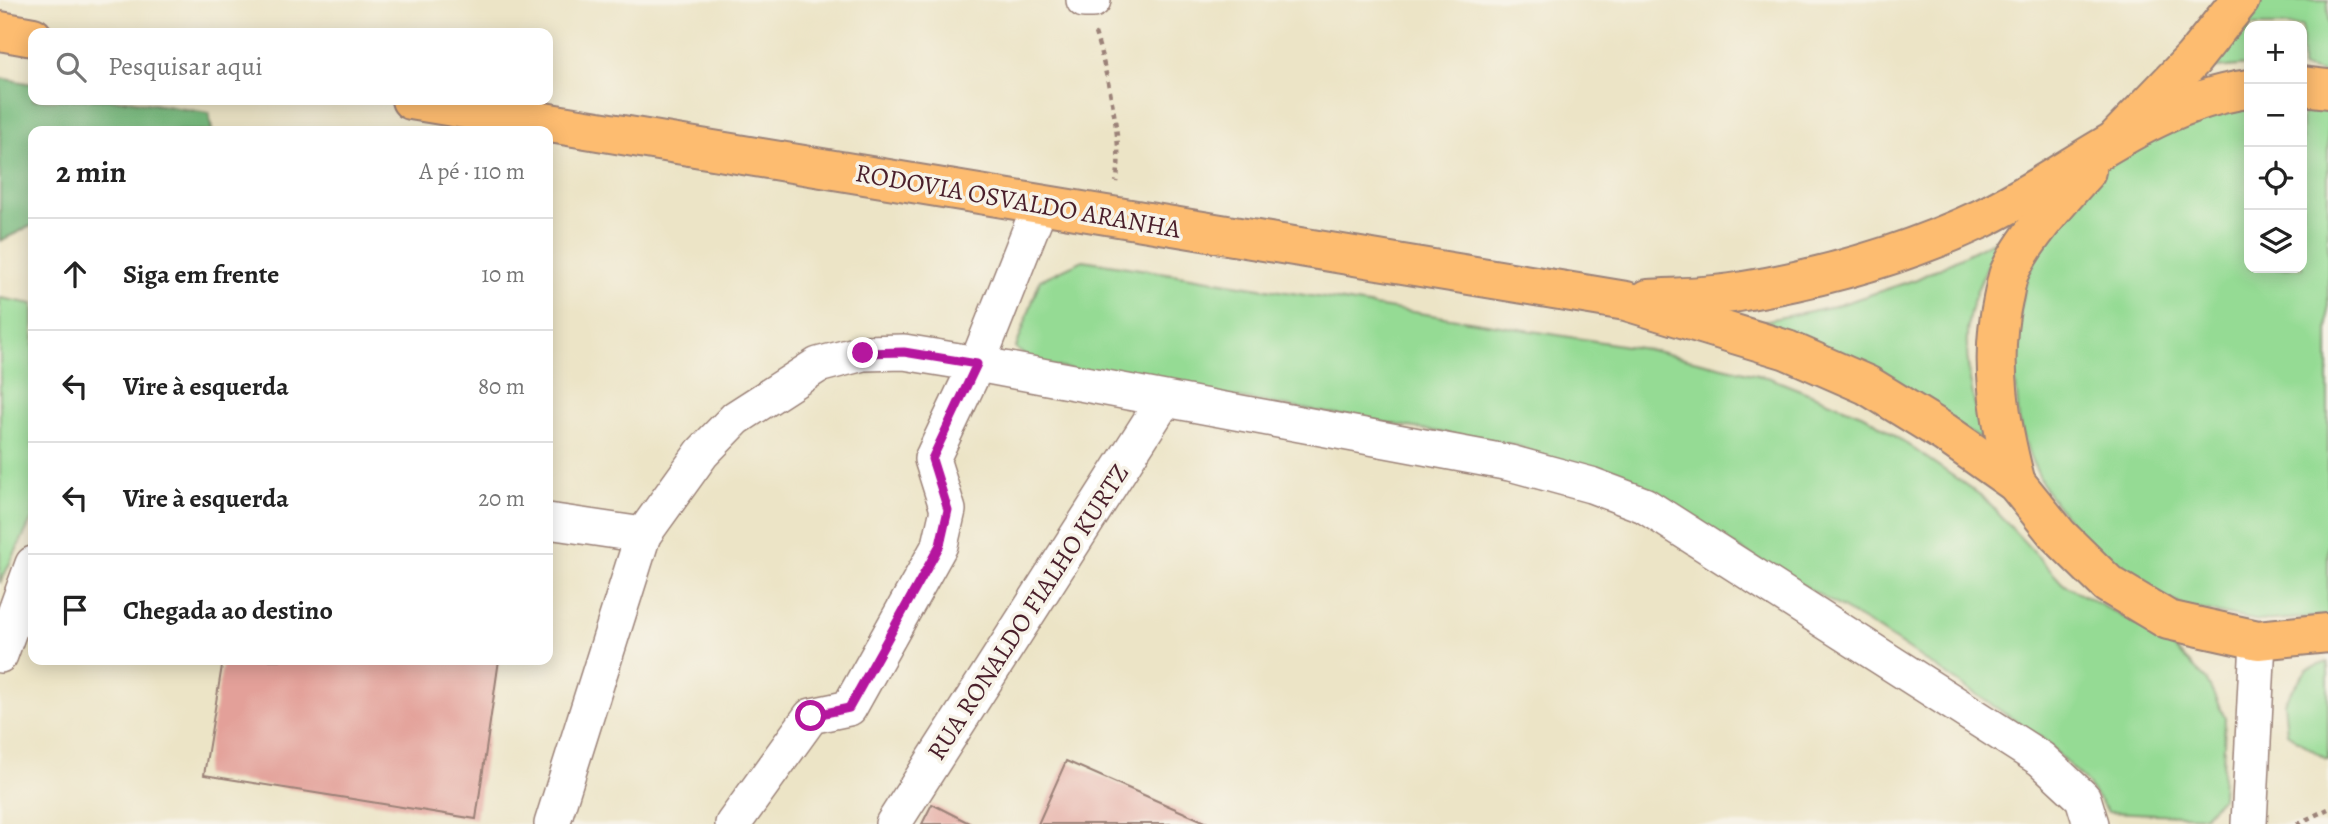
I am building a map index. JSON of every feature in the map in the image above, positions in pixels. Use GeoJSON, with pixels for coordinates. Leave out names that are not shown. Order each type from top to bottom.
{"type":"FeatureCollection","features":[{"type":"Feature","properties":{"kind":"main road"},"geometry":{"type":"LineString","coordinates":[[2016,484],[2004,438],[1996,367],[1998,323],[2009,273],[2053,208],[2193,59],[2240,0]]}},
{"type":"Feature","properties":{"kind":"main road"},"geometry":{"type":"LineString","coordinates":[[0,31],[28,36]]}},
{"type":"Feature","properties":{"kind":"main road"},"geometry":{"type":"LineString","coordinates":[[2307,87],[2328,89]]}},
{"type":"Feature","properties":{"kind":"main road"},"geometry":{"type":"LineString","coordinates":[[1626,301],[1742,292],[1828,274],[1911,250],[1985,217],[2179,106],[2214,93],[2244,90]]}},
{"type":"Feature","properties":{"kind":"main road","name":"RODOVIA OSVALDO ARANHA"},"geometry":{"type":"LineString","coordinates":[[441,105],[1626,301]]}},
{"type":"Feature","properties":{"kind":"main road"},"geometry":{"type":"LineString","coordinates":[[1626,301],[1787,350],[1867,385],[1945,433],[2016,484],[2058,535],[2108,584],[2168,620],[2258,640],[2328,633]]}},
{"type":"Feature","properties":{"kind":"street"},"geometry":{"type":"LineString","coordinates":[[733,824],[811,716],[849,708],[940,545],[948,510],[932,459],[977,364],[1040,205]]}},
{"type":"Feature","properties":{"kind":"street"},"geometry":{"type":"LineString","coordinates":[[552,824],[643,535],[702,453],[736,418],[818,365],[863,353],[904,352],[1510,463],[1591,485],[1644,505],[2041,760],[2083,798],[2091,824]]}},
{"type":"Feature","properties":{"kind":"street","name":"RUA RONALDO FIALHO KURTZ"},"geometry":{"type":"LineString","coordinates":[[893,824],[1164,400]]}},
{"type":"Feature","properties":{"kind":"street"},"geometry":{"type":"LineString","coordinates":[[553,522],[643,535]]}},
{"type":"Feature","properties":{"kind":"street"},"geometry":{"type":"LineString","coordinates":[[0,655],[28,578]]}},
{"type":"Feature","properties":{"kind":"street"},"geometry":{"type":"LineString","coordinates":[[2249,824],[2258,640]]}},
{"type":"Feature","properties":{"kind":"path"},"geometry":{"type":"LineString","coordinates":[[1087,0],[1109,90],[1120,168],[1106,216]]}},
{"type":"Feature","properties":{"kind":"path"},"geometry":{"type":"LineString","coordinates":[[2297,824],[2328,809]]}},
{"type":"Feature","properties":{"kind":"green space"},"geometry":{"type":"Polygon","coordinates":[[[2261,0],[2328,0],[2328,74],[2307,69],[2307,21],[2244,21],[2244,65],[2205,69],[2261,0]]]}},
{"type":"Feature","properties":{"kind":"green space"},"geometry":{"type":"Polygon","coordinates":[[[0,78],[28,83],[28,105],[160,105],[209,113],[211,126],[28,126],[28,227],[0,241],[0,78]]]}},
{"type":"Feature","properties":{"kind":"green space"},"geometry":{"type":"Polygon","coordinates":[[[2244,106],[2244,273],[2307,273],[2307,107],[2328,110],[2328,616],[2259,621],[2186,607],[2152,592],[2091,549],[2046,491],[2030,457],[2019,422],[2013,348],[2027,276],[2042,242],[2113,158],[2213,110],[2244,106]]]}},
{"type":"Feature","properties":{"kind":"green space"},"geometry":{"type":"Polygon","coordinates":[[[1999,238],[1978,288],[1968,321],[1969,373],[1984,440],[1750,324],[1839,305],[1917,279],[1999,238]]]}},
{"type":"Feature","properties":{"kind":"green space"},"geometry":{"type":"Polygon","coordinates":[[[1083,260],[1646,349],[1770,378],[1866,416],[1983,497],[2063,584],[2165,640],[2206,679],[2225,718],[2222,797],[2204,816],[2108,812],[2084,780],[2044,740],[1880,630],[1655,500],[1515,445],[1033,363],[1016,348],[1040,280],[1083,260]]]}},
{"type":"Feature","properties":{"kind":"green space"},"geometry":{"type":"Polygon","coordinates":[[[0,298],[28,303],[28,527],[0,583],[0,298]]]}},
{"type":"Feature","properties":{"kind":"green space"},"geometry":{"type":"Polygon","coordinates":[[[2328,662],[2326,759],[2287,733],[2284,702],[2307,669],[2328,662]]]}},
{"type":"Feature","properties":{"kind":"building"},"geometry":{"type":"Polygon","coordinates":[[[222,665],[498,665],[476,819],[204,775],[222,665]]]}},
{"type":"Feature","properties":{"kind":"building"},"geometry":{"type":"Polygon","coordinates":[[[1066,761],[1210,824],[1038,824],[1066,761]]]}},
{"type":"Feature","properties":{"kind":"building"},"geometry":{"type":"Polygon","coordinates":[[[932,804],[971,824],[922,824],[932,804]]]}},
{"type":"Feature","properties":{"kind":"route"},"geometry":{"type":"LineString","coordinates":[[811,716],[849,708],[940,545],[948,510],[932,459],[977,364],[904,352],[863,353]]}}]}
